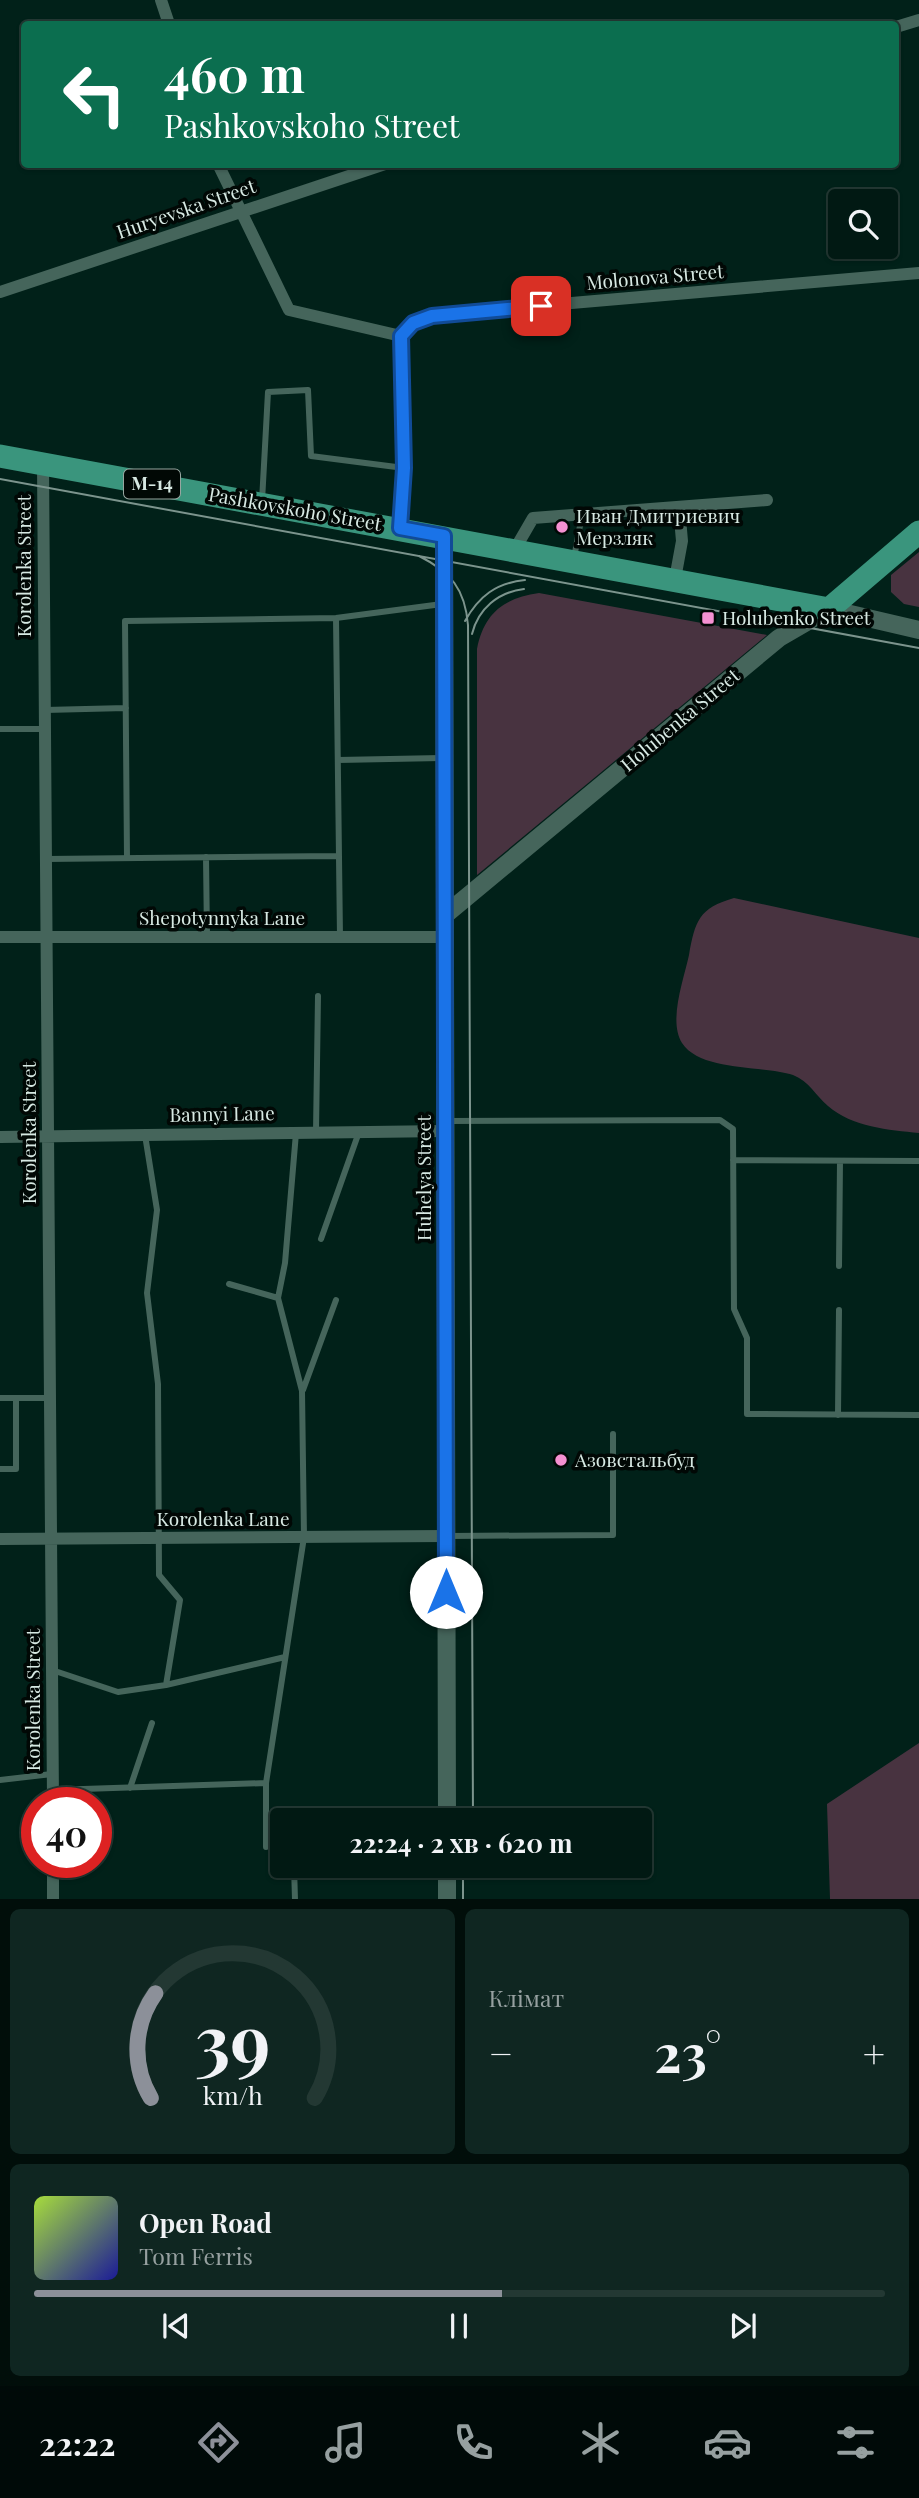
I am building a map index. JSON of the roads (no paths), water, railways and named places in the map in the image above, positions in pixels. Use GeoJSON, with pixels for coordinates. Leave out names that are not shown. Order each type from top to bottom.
{"type":"FeatureCollection","features":[{"type":"Feature","properties":{"kind":"highway","name":"Pashkovskoho Street"},"geometry":{"type":"LineString","coordinates":[[0,456],[829,609]]}},
{"type":"Feature","properties":{"kind":"highway","name":"Holubenka Street"},"geometry":{"type":"LineString","coordinates":[[829,609],[919,532]]}},
{"type":"Feature","properties":{"kind":"street"},"geometry":{"type":"LineString","coordinates":[[161,0],[168,21]]}},
{"type":"Feature","properties":{"kind":"street"},"geometry":{"type":"LineString","coordinates":[[899,26],[919,20]]}},
{"type":"Feature","properties":{"kind":"street"},"geometry":{"type":"LineString","coordinates":[[220,168],[289,310],[401,336],[404,468],[400,528]]}},
{"type":"Feature","properties":{"kind":"street","name":"Huryevska Street"},"geometry":{"type":"LineString","coordinates":[[0,292],[373,168]]}},
{"type":"Feature","properties":{"kind":"street","name":"Molonova Street"},"geometry":{"type":"LineString","coordinates":[[401,336],[413,323],[432,316],[919,273]]}},
{"type":"Feature","properties":{"kind":"street","name":"Korolenka Street"},"geometry":{"type":"LineString","coordinates":[[43,464],[53,1787]]}},
{"type":"Feature","properties":{"kind":"street"},"geometry":{"type":"LineString","coordinates":[[515,549],[533,519],[767,500]]}},
{"type":"Feature","properties":{"kind":"street"},"geometry":{"type":"LineString","coordinates":[[675,579],[682,541],[679,507]]}},
{"type":"Feature","properties":{"kind":"street","name":"Huhelya Street"},"geometry":{"type":"LineString","coordinates":[[444,536],[447,1808]]}},
{"type":"Feature","properties":{"kind":"street","name":"Pashkovskoho Street"},"geometry":{"type":"LineString","coordinates":[[829,609],[919,630]]}},
{"type":"Feature","properties":{"kind":"street","name":"Holubenka Street"},"geometry":{"type":"LineString","coordinates":[[445,915],[779,638],[829,609]]}},
{"type":"Feature","properties":{"kind":"street","name":"Shepotynnyka Lane"},"geometry":{"type":"LineString","coordinates":[[0,937],[445,937]]}},
{"type":"Feature","properties":{"kind":"street","name":"Bannyi Lane"},"geometry":{"type":"LineString","coordinates":[[0,1136],[359,1132],[445,1126]]}},
{"type":"Feature","properties":{"kind":"street","name":"Korolenka Lane"},"geometry":{"type":"LineString","coordinates":[[0,1539],[446,1536]]}},
{"type":"Feature","properties":{"kind":"street"},"geometry":{"type":"LineString","coordinates":[[53,1878],[53,1899]]}},
{"type":"Feature","properties":{"kind":"street"},"geometry":{"type":"LineString","coordinates":[[447,1878],[447,1899]]}},
{"type":"Feature","properties":{"kind":"lane"},"geometry":{"type":"LineString","coordinates":[[261,503],[268,392],[308,390],[311,456],[404,468]]}},
{"type":"Feature","properties":{"kind":"lane"},"geometry":{"type":"LineString","coordinates":[[573,560],[582,515]]}},
{"type":"Feature","properties":{"kind":"lane"},"geometry":{"type":"LineString","coordinates":[[127,858],[125,621],[336,618],[444,604]]}},
{"type":"Feature","properties":{"kind":"lane"},"geometry":{"type":"LineString","coordinates":[[336,618],[340,937]]}},
{"type":"Feature","properties":{"kind":"lane"},"geometry":{"type":"LineString","coordinates":[[45,710],[126,709]]}},
{"type":"Feature","properties":{"kind":"lane"},"geometry":{"type":"LineString","coordinates":[[0,729],[45,729]]}},
{"type":"Feature","properties":{"kind":"lane"},"geometry":{"type":"LineString","coordinates":[[338,760],[444,758]]}},
{"type":"Feature","properties":{"kind":"lane"},"geometry":{"type":"LineString","coordinates":[[46,859],[339,856]]}},
{"type":"Feature","properties":{"kind":"lane"},"geometry":{"type":"LineString","coordinates":[[206,857],[207,937]]}},
{"type":"Feature","properties":{"kind":"lane"},"geometry":{"type":"LineString","coordinates":[[316,1132],[318,996]]}},
{"type":"Feature","properties":{"kind":"lane"},"geometry":{"type":"LineString","coordinates":[[445,1126],[720,1120],[733,1129],[734,1309],[747,1338],[747,1414],[919,1415]]}},
{"type":"Feature","properties":{"kind":"lane"},"geometry":{"type":"LineString","coordinates":[[321,1239],[359,1132]]}},
{"type":"Feature","properties":{"kind":"lane"},"geometry":{"type":"LineString","coordinates":[[267,1847],[266,1783],[304,1537],[302,1391],[278,1298],[285,1263],[296,1133]]}},
{"type":"Feature","properties":{"kind":"lane"},"geometry":{"type":"LineString","coordinates":[[145,1135],[157,1210],[147,1293],[158,1384],[159,1575],[180,1600],[166,1685]]}},
{"type":"Feature","properties":{"kind":"lane"},"geometry":{"type":"LineString","coordinates":[[733,1160],[919,1161]]}},
{"type":"Feature","properties":{"kind":"lane"},"geometry":{"type":"LineString","coordinates":[[839,1266],[840,1161]]}},
{"type":"Feature","properties":{"kind":"lane"},"geometry":{"type":"LineString","coordinates":[[229,1284],[278,1298]]}},
{"type":"Feature","properties":{"kind":"lane"},"geometry":{"type":"LineString","coordinates":[[302,1391],[335,1300]]}},
{"type":"Feature","properties":{"kind":"lane"},"geometry":{"type":"LineString","coordinates":[[838,1415],[839,1310]]}},
{"type":"Feature","properties":{"kind":"lane"},"geometry":{"type":"LineString","coordinates":[[0,1398],[50,1398]]}},
{"type":"Feature","properties":{"kind":"lane"},"geometry":{"type":"LineString","coordinates":[[0,1469],[16,1469],[16,1398]]}},
{"type":"Feature","properties":{"kind":"lane"},"geometry":{"type":"LineString","coordinates":[[446,1536],[613,1535],[613,1434]]}},
{"type":"Feature","properties":{"kind":"lane"},"geometry":{"type":"LineString","coordinates":[[52,1670],[118,1692],[166,1685],[285,1657]]}},
{"type":"Feature","properties":{"kind":"lane"},"geometry":{"type":"LineString","coordinates":[[130,1788],[152,1723]]}},
{"type":"Feature","properties":{"kind":"lane"},"geometry":{"type":"LineString","coordinates":[[0,1780],[52,1774]]}},
{"type":"Feature","properties":{"kind":"lane"},"geometry":{"type":"LineString","coordinates":[[112,1790],[266,1783]]}},
{"type":"Feature","properties":{"kind":"lane"},"geometry":{"type":"LineString","coordinates":[[295,1878],[295,1899]]}},
{"type":"Feature","properties":{"kind":"tram line"},"geometry":{"type":"LineString","coordinates":[[0,479],[919,648]]}},
{"type":"Feature","properties":{"kind":"tram line"},"geometry":{"type":"LineString","coordinates":[[419,556],[440,568],[454,583],[464,601],[468,625],[473,1808]]}},
{"type":"Feature","properties":{"kind":"tram line"},"geometry":{"type":"LineString","coordinates":[[465,621],[476,604],[489,592],[505,584],[525,580]]}},
{"type":"Feature","properties":{"kind":"tram line"},"geometry":{"type":"LineString","coordinates":[[472,634],[479,617],[491,603],[506,594],[524,589]]}},
{"type":"Feature","properties":{"kind":"tram line"},"geometry":{"type":"LineString","coordinates":[[463,1878],[463,1899]]}},
{"type":"Feature","properties":{"kind":"place","name":"Иван Дмитриевич Мерзляк"},"geometry":{"type":"Point","coordinates":[562,527]}},
{"type":"Feature","properties":{"kind":"place","name":"Holubenko Street"},"geometry":{"type":"Point","coordinates":[708,618]}},
{"type":"Feature","properties":{"kind":"place","name":"Азовстальбуд"},"geometry":{"type":"Point","coordinates":[561,1460]}}]}
